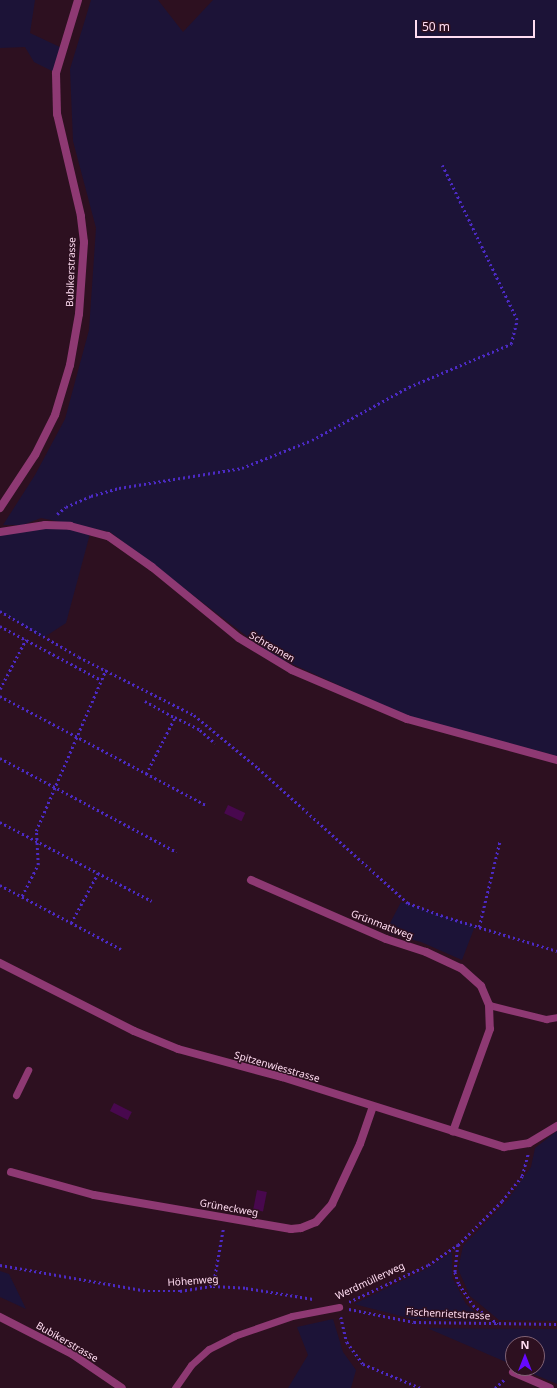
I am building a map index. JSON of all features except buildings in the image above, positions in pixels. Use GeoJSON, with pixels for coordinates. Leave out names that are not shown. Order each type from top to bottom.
{"type":"FeatureCollection","features":[{"type":"Feature","properties":{"kind":"street","name":"Bubikerstrasse"},"geometry":{"type":"LineString","coordinates":[[0,508],[35,455],[55,416],[70,365],[79,314],[84,242],[81,216],[57,114],[56,73],[78,0]]}},
{"type":"Feature","properties":{"kind":"street","name":"Schrennen"},"geometry":{"type":"LineString","coordinates":[[0,532],[45,525],[91,530],[118,542],[239,638],[292,670],[407,720],[557,760]]}},
{"type":"Feature","properties":{"kind":"street","name":"Grünmattweg"},"geometry":{"type":"LineString","coordinates":[[251,880],[386,939],[426,952],[461,968],[481,986],[489,1005],[490,1029],[453,1131]]}},
{"type":"Feature","properties":{"kind":"street","name":"Spitzenwiesstrasse"},"geometry":{"type":"LineString","coordinates":[[0,963],[134,1031],[178,1049],[214,1061],[282,1077],[504,1147],[515,1147],[529,1143],[557,1126]]}},
{"type":"Feature","properties":{"kind":"street","name":"Grüneckweg"},"geometry":{"type":"LineString","coordinates":[[11,1172],[94,1195],[291,1229],[309,1227],[316,1222],[332,1204],[342,1187],[374,1107]]}},
{"type":"Feature","properties":{"kind":"street","name":"Bubikerstrasse"},"geometry":{"type":"LineString","coordinates":[[0,1317],[72,1354],[122,1388]]}},
{"type":"Feature","properties":{"kind":"street"},"geometry":{"type":"LineString","coordinates":[[522,1376],[550,1388]]}},
{"type":"Feature","properties":{"kind":"lane"},"geometry":{"type":"LineString","coordinates":[[489,1005],[546,1019],[557,1017]]}},
{"type":"Feature","properties":{"kind":"lane"},"geometry":{"type":"LineString","coordinates":[[16,1095],[28,1070]]}},
{"type":"Feature","properties":{"kind":"lane","name":"Werdmüllerweg"},"geometry":{"type":"LineString","coordinates":[[175,1388],[190,1365],[209,1349],[234,1336],[292,1316],[339,1307]]}},
{"type":"Feature","properties":{"kind":"path"},"geometry":{"type":"LineString","coordinates":[[45,525],[66,507],[119,488],[242,468],[312,440],[409,387],[511,344],[517,320],[442,165]]}},
{"type":"Feature","properties":{"kind":"path"},"geometry":{"type":"LineString","coordinates":[[0,611],[44,638],[177,705],[218,733],[408,903],[557,951]]}},
{"type":"Feature","properties":{"kind":"path"},"geometry":{"type":"LineString","coordinates":[[0,626],[101,680]]}},
{"type":"Feature","properties":{"kind":"path"},"geometry":{"type":"LineString","coordinates":[[0,689],[26,640]]}},
{"type":"Feature","properties":{"kind":"path"},"geometry":{"type":"LineString","coordinates":[[22,896],[38,865],[36,831],[75,736],[106,669]]}},
{"type":"Feature","properties":{"kind":"path"},"geometry":{"type":"LineString","coordinates":[[0,696],[206,805]]}},
{"type":"Feature","properties":{"kind":"path"},"geometry":{"type":"LineString","coordinates":[[145,701],[200,730],[215,743]]}},
{"type":"Feature","properties":{"kind":"path"},"geometry":{"type":"LineString","coordinates":[[146,774],[174,717]]}},
{"type":"Feature","properties":{"kind":"path"},"geometry":{"type":"LineString","coordinates":[[0,758],[176,852]]}},
{"type":"Feature","properties":{"kind":"path"},"geometry":{"type":"LineString","coordinates":[[0,822],[152,901]]}},
{"type":"Feature","properties":{"kind":"path"},"geometry":{"type":"LineString","coordinates":[[479,927],[500,840]]}},
{"type":"Feature","properties":{"kind":"path"},"geometry":{"type":"LineString","coordinates":[[71,923],[98,873]]}},
{"type":"Feature","properties":{"kind":"path"},"geometry":{"type":"LineString","coordinates":[[0,885],[121,949]]}},
{"type":"Feature","properties":{"kind":"path","name":"Werdmüllerweg"},"geometry":{"type":"LineString","coordinates":[[339,1307],[428,1265],[458,1245],[502,1201],[522,1176],[528,1163]]}},
{"type":"Feature","properties":{"kind":"path"},"geometry":{"type":"LineString","coordinates":[[213,1286],[225,1218]]}},
{"type":"Feature","properties":{"kind":"path"},"geometry":{"type":"LineString","coordinates":[[458,1245],[455,1272],[459,1284],[473,1305],[499,1324]]}},
{"type":"Feature","properties":{"kind":"path","name":"Höhenweg"},"geometry":{"type":"LineString","coordinates":[[0,1265],[148,1290],[180,1290],[213,1286],[277,1292],[320,1301]]}},
{"type":"Feature","properties":{"kind":"path"},"geometry":{"type":"LineString","coordinates":[[339,1307],[347,1342],[363,1364],[420,1388]]}},
{"type":"Feature","properties":{"kind":"path","name":"Fischenrietstrasse"},"geometry":{"type":"LineString","coordinates":[[339,1307],[377,1316],[414,1322],[557,1324]]}},
{"type":"Feature","properties":{"kind":"shaded area"},"geometry":{"type":"Polygon","coordinates":[[[0,0],[35,0],[30,33],[62,48],[56,73],[34,62],[25,47],[0,48],[0,0]]]}},
{"type":"Feature","properties":{"kind":"shaded area"},"geometry":{"type":"Polygon","coordinates":[[[91,0],[158,0],[183,32],[213,0],[557,0],[557,756],[409,717],[270,654],[110,532],[41,518],[23,525],[3,525],[35,475],[65,419],[89,330],[96,228],[73,141],[70,69],[91,0]]]}},
{"type":"Feature","properties":{"kind":"shaded area"},"geometry":{"type":"Polygon","coordinates":[[[45,525],[91,530],[66,623],[43,638],[0,611],[0,532],[45,525]]]}},
{"type":"Feature","properties":{"kind":"shaded area"},"geometry":{"type":"Polygon","coordinates":[[[228,805],[245,813],[241,821],[224,813],[228,805]]]}},
{"type":"Feature","properties":{"kind":"shaded area"},"geometry":{"type":"Polygon","coordinates":[[[401,902],[475,926],[462,960],[421,942],[390,934],[387,929],[401,902]]]}},
{"type":"Feature","properties":{"kind":"shaded area"},"geometry":{"type":"Polygon","coordinates":[[[114,1103],[132,1112],[128,1120],[110,1111],[114,1103]]]}},
{"type":"Feature","properties":{"kind":"shaded area"},"geometry":{"type":"Polygon","coordinates":[[[557,1131],[557,1321],[499,1320],[470,1296],[458,1269],[463,1246],[507,1201],[531,1167],[535,1148],[557,1131]]]}},
{"type":"Feature","properties":{"kind":"shaded area"},"geometry":{"type":"Polygon","coordinates":[[[257,1190],[267,1192],[263,1212],[253,1210],[257,1190]]]}},
{"type":"Feature","properties":{"kind":"shaded area"},"geometry":{"type":"Polygon","coordinates":[[[452,1252],[452,1277],[466,1304],[485,1321],[412,1319],[354,1304],[428,1268],[452,1252]]]}},
{"type":"Feature","properties":{"kind":"shaded area"},"geometry":{"type":"Polygon","coordinates":[[[0,1271],[9,1274],[26,1309],[0,1297],[0,1271]]]}},
{"type":"Feature","properties":{"kind":"shaded area"},"geometry":{"type":"Polygon","coordinates":[[[333,1319],[343,1352],[356,1370],[351,1388],[288,1388],[308,1355],[297,1327],[333,1319]]]}},
{"type":"Feature","properties":{"kind":"shaded area"},"geometry":{"type":"Polygon","coordinates":[[[427,1328],[557,1329],[557,1384],[538,1376],[545,1376],[545,1336],[505,1336],[505,1362],[427,1328]]]}}]}
